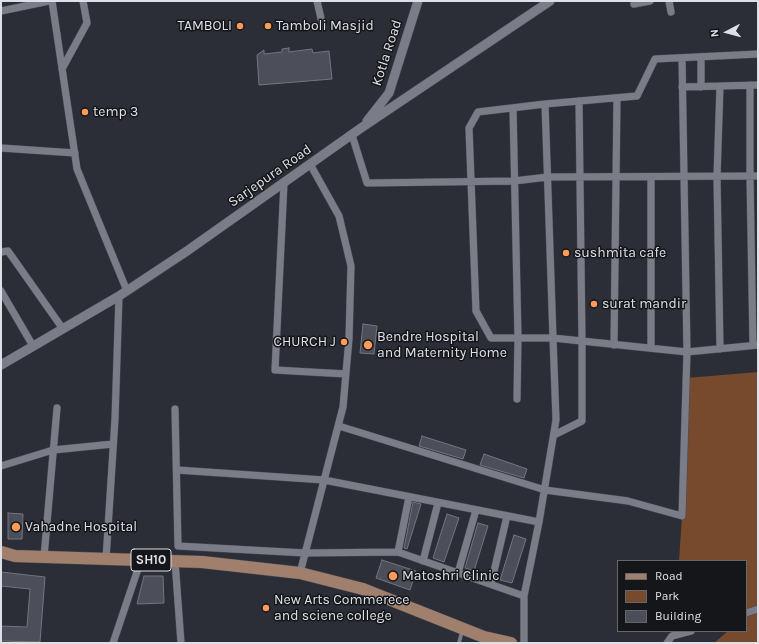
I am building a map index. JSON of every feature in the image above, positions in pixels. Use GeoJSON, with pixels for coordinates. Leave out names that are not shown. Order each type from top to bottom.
{"type":"FeatureCollection","features":[{"type":"Feature","properties":{"kind":"main road","name":"SH10"},"geometry":{"type":"LineString","coordinates":[[1,552],[15,556],[202,562],[300,573],[363,589],[484,637],[511,643]]}},
{"type":"Feature","properties":{"kind":"street"},"geometry":{"type":"LineString","coordinates":[[1,11],[49,1]]}},
{"type":"Feature","properties":{"kind":"street"},"geometry":{"type":"LineString","coordinates":[[52,1],[77,169],[127,291]]}},
{"type":"Feature","properties":{"kind":"street"},"geometry":{"type":"LineString","coordinates":[[62,69],[87,23],[83,1]]}},
{"type":"Feature","properties":{"kind":"street"},"geometry":{"type":"LineString","coordinates":[[317,1],[323,27]]}},
{"type":"Feature","properties":{"kind":"street","name":"Kotla Road"},"geometry":{"type":"LineString","coordinates":[[361,128],[389,93],[418,1]]}},
{"type":"Feature","properties":{"kind":"street","name":"Sarjepura Road"},"geometry":{"type":"LineString","coordinates":[[1,365],[127,291],[187,251],[361,128],[550,1]]}},
{"type":"Feature","properties":{"kind":"street"},"geometry":{"type":"LineString","coordinates":[[634,4],[650,1]]}},
{"type":"Feature","properties":{"kind":"street"},"geometry":{"type":"LineString","coordinates":[[670,1],[671,12]]}},
{"type":"Feature","properties":{"kind":"street"},"geometry":{"type":"LineString","coordinates":[[750,85],[750,176],[756,345],[687,352],[553,338],[491,338],[476,311],[469,128],[478,112],[545,104],[637,96],[655,59],[758,54]]}},
{"type":"Feature","properties":{"kind":"street"},"geometry":{"type":"LineString","coordinates":[[701,57],[701,87]]}},
{"type":"Feature","properties":{"kind":"street"},"geometry":{"type":"LineString","coordinates":[[338,426],[545,490],[628,501],[682,516],[687,352],[682,58]]}},
{"type":"Feature","properties":{"kind":"street"},"geometry":{"type":"LineString","coordinates":[[682,87],[758,85]]}},
{"type":"Feature","properties":{"kind":"street"},"geometry":{"type":"LineString","coordinates":[[720,86],[718,177],[720,349]]}},
{"type":"Feature","properties":{"kind":"street"},"geometry":{"type":"LineString","coordinates":[[614,345],[617,98]]}},
{"type":"Feature","properties":{"kind":"street"},"geometry":{"type":"LineString","coordinates":[[554,435],[582,421],[579,101]]}},
{"type":"Feature","properties":{"kind":"street"},"geometry":{"type":"LineString","coordinates":[[524,643],[524,596],[545,490],[556,420],[545,104]]}},
{"type":"Feature","properties":{"kind":"street"},"geometry":{"type":"LineString","coordinates":[[513,108],[518,338],[517,398]]}},
{"type":"Feature","properties":{"kind":"street"},"geometry":{"type":"LineString","coordinates":[[352,135],[367,183],[514,181],[548,177],[651,178],[758,176]]}},
{"type":"Feature","properties":{"kind":"street"},"geometry":{"type":"LineString","coordinates":[[1,148],[75,153]]}},
{"type":"Feature","properties":{"kind":"street"},"geometry":{"type":"LineString","coordinates":[[300,573],[343,407],[349,339],[351,266],[339,216],[310,164]]}},
{"type":"Feature","properties":{"kind":"street"},"geometry":{"type":"LineString","coordinates":[[651,178],[651,348]]}},
{"type":"Feature","properties":{"kind":"street"},"geometry":{"type":"LineString","coordinates":[[284,183],[275,370],[346,374]]}},
{"type":"Feature","properties":{"kind":"street"},"geometry":{"type":"LineString","coordinates":[[1,252],[8,252],[62,329]]}},
{"type":"Feature","properties":{"kind":"street"},"geometry":{"type":"LineString","coordinates":[[1,291],[33,346]]}},
{"type":"Feature","properties":{"kind":"street"},"geometry":{"type":"LineString","coordinates":[[106,558],[113,444],[119,296]]}},
{"type":"Feature","properties":{"kind":"street"},"geometry":{"type":"LineString","coordinates":[[44,556],[57,408]]}},
{"type":"Feature","properties":{"kind":"street"},"geometry":{"type":"LineString","coordinates":[[176,409],[178,546],[306,553],[398,552],[524,596]]}},
{"type":"Feature","properties":{"kind":"street"},"geometry":{"type":"LineString","coordinates":[[1,466],[53,450],[113,444]]}},
{"type":"Feature","properties":{"kind":"street"},"geometry":{"type":"LineString","coordinates":[[177,470],[324,480],[539,522]]}},
{"type":"Feature","properties":{"kind":"street"},"geometry":{"type":"LineString","coordinates":[[398,552],[409,497]]}},
{"type":"Feature","properties":{"kind":"street"},"geometry":{"type":"LineString","coordinates":[[424,561],[438,502]]}},
{"type":"Feature","properties":{"kind":"street"},"geometry":{"type":"LineString","coordinates":[[458,573],[476,510]]}},
{"type":"Feature","properties":{"kind":"street"},"geometry":{"type":"LineString","coordinates":[[491,584],[507,516]]}},
{"type":"Feature","properties":{"kind":"street"},"geometry":{"type":"LineString","coordinates":[[113,643],[141,560]]}},
{"type":"Feature","properties":{"kind":"street"},"geometry":{"type":"LineString","coordinates":[[175,561],[181,643]]}},
{"type":"Feature","properties":{"kind":"street"},"geometry":{"type":"LineString","coordinates":[[747,613],[758,609]]}},
{"type":"Feature","properties":{"kind":"street"},"geometry":{"type":"LineString","coordinates":[[667,643],[672,636],[687,632]]}},
{"type":"Feature","properties":{"kind":"lane"},"geometry":{"type":"LineString","coordinates":[[459,643],[463,628]]}},
{"type":"Feature","properties":{"kind":"green space"},"geometry":{"type":"Polygon","coordinates":[[[758,372],[758,608],[747,612],[747,560],[679,560],[682,516],[686,378],[758,372]]]}},
{"type":"Feature","properties":{"kind":"green space"},"geometry":{"type":"Polygon","coordinates":[[[758,610],[758,643],[714,643],[727,632],[747,632],[747,615],[758,610]]]}},
{"type":"Feature","properties":{"kind":"building"},"geometry":{"type":"Polygon","coordinates":[[[289,48],[289,52],[312,49],[313,53],[329,51],[332,79],[259,85],[257,55],[264,50],[264,54],[282,52],[282,49],[289,48]]]}},
{"type":"Feature","properties":{"kind":"building"},"geometry":{"type":"Polygon","coordinates":[[[363,324],[377,326],[374,354],[360,353],[363,324]]]}},
{"type":"Feature","properties":{"kind":"building"},"geometry":{"type":"Polygon","coordinates":[[[422,436],[466,450],[463,459],[419,446],[422,436]]]}},
{"type":"Feature","properties":{"kind":"building"},"geometry":{"type":"Polygon","coordinates":[[[484,454],[527,469],[524,478],[480,465],[484,454]]]}},
{"type":"Feature","properties":{"kind":"building"},"geometry":{"type":"Polygon","coordinates":[[[413,502],[421,504],[407,549],[404,548],[413,502]]]}},
{"type":"Feature","properties":{"kind":"building"},"geometry":{"type":"Polygon","coordinates":[[[8,513],[23,514],[22,539],[8,539],[8,513]]]}},
{"type":"Feature","properties":{"kind":"building"},"geometry":{"type":"Polygon","coordinates":[[[447,514],[459,518],[444,562],[433,558],[447,514]]]}},
{"type":"Feature","properties":{"kind":"building"},"geometry":{"type":"Polygon","coordinates":[[[478,523],[488,526],[474,571],[465,568],[478,523]]]}},
{"type":"Feature","properties":{"kind":"building"},"geometry":{"type":"Polygon","coordinates":[[[514,535],[526,539],[512,583],[500,580],[514,535]]]}},
{"type":"Feature","properties":{"kind":"building"},"geometry":{"type":"Polygon","coordinates":[[[382,560],[416,571],[410,590],[376,578],[382,560]]]}},
{"type":"Feature","properties":{"kind":"building"},"geometry":{"type":"Polygon","coordinates":[[[1,572],[45,577],[40,642],[1,641],[1,626],[27,627],[30,589],[1,586],[1,572]]]}},
{"type":"Feature","properties":{"kind":"building"},"geometry":{"type":"Polygon","coordinates":[[[144,576],[163,576],[164,603],[137,604],[144,576]]]}},
{"type":"Feature","properties":{"kind":"place","name":"TAMBOLI"},"geometry":{"type":"Point","coordinates":[240,26]}},
{"type":"Feature","properties":{"kind":"place","name":"Tamboli Masjid"},"geometry":{"type":"Point","coordinates":[268,26]}},
{"type":"Feature","properties":{"kind":"place","name":"temp 3"},"geometry":{"type":"Point","coordinates":[85,112]}},
{"type":"Feature","properties":{"kind":"place","name":"sushmita cafe"},"geometry":{"type":"Point","coordinates":[566,253]}},
{"type":"Feature","properties":{"kind":"place","name":"surat mandir"},"geometry":{"type":"Point","coordinates":[594,304]}},
{"type":"Feature","properties":{"kind":"place","name":"CHURCH J"},"geometry":{"type":"Point","coordinates":[344,342]}},
{"type":"Feature","properties":{"kind":"place","name":"Bendre Hospital and Maternity Home"},"geometry":{"type":"Point","coordinates":[368,345]}},
{"type":"Feature","properties":{"kind":"place","name":"Vahadne Hospital"},"geometry":{"type":"Point","coordinates":[16,527]}},
{"type":"Feature","properties":{"kind":"place","name":"Matoshri Clinic"},"geometry":{"type":"Point","coordinates":[393,576]}},
{"type":"Feature","properties":{"kind":"place","name":"New Arts Commerece and sciene college"},"geometry":{"type":"Point","coordinates":[266,608]}}]}
